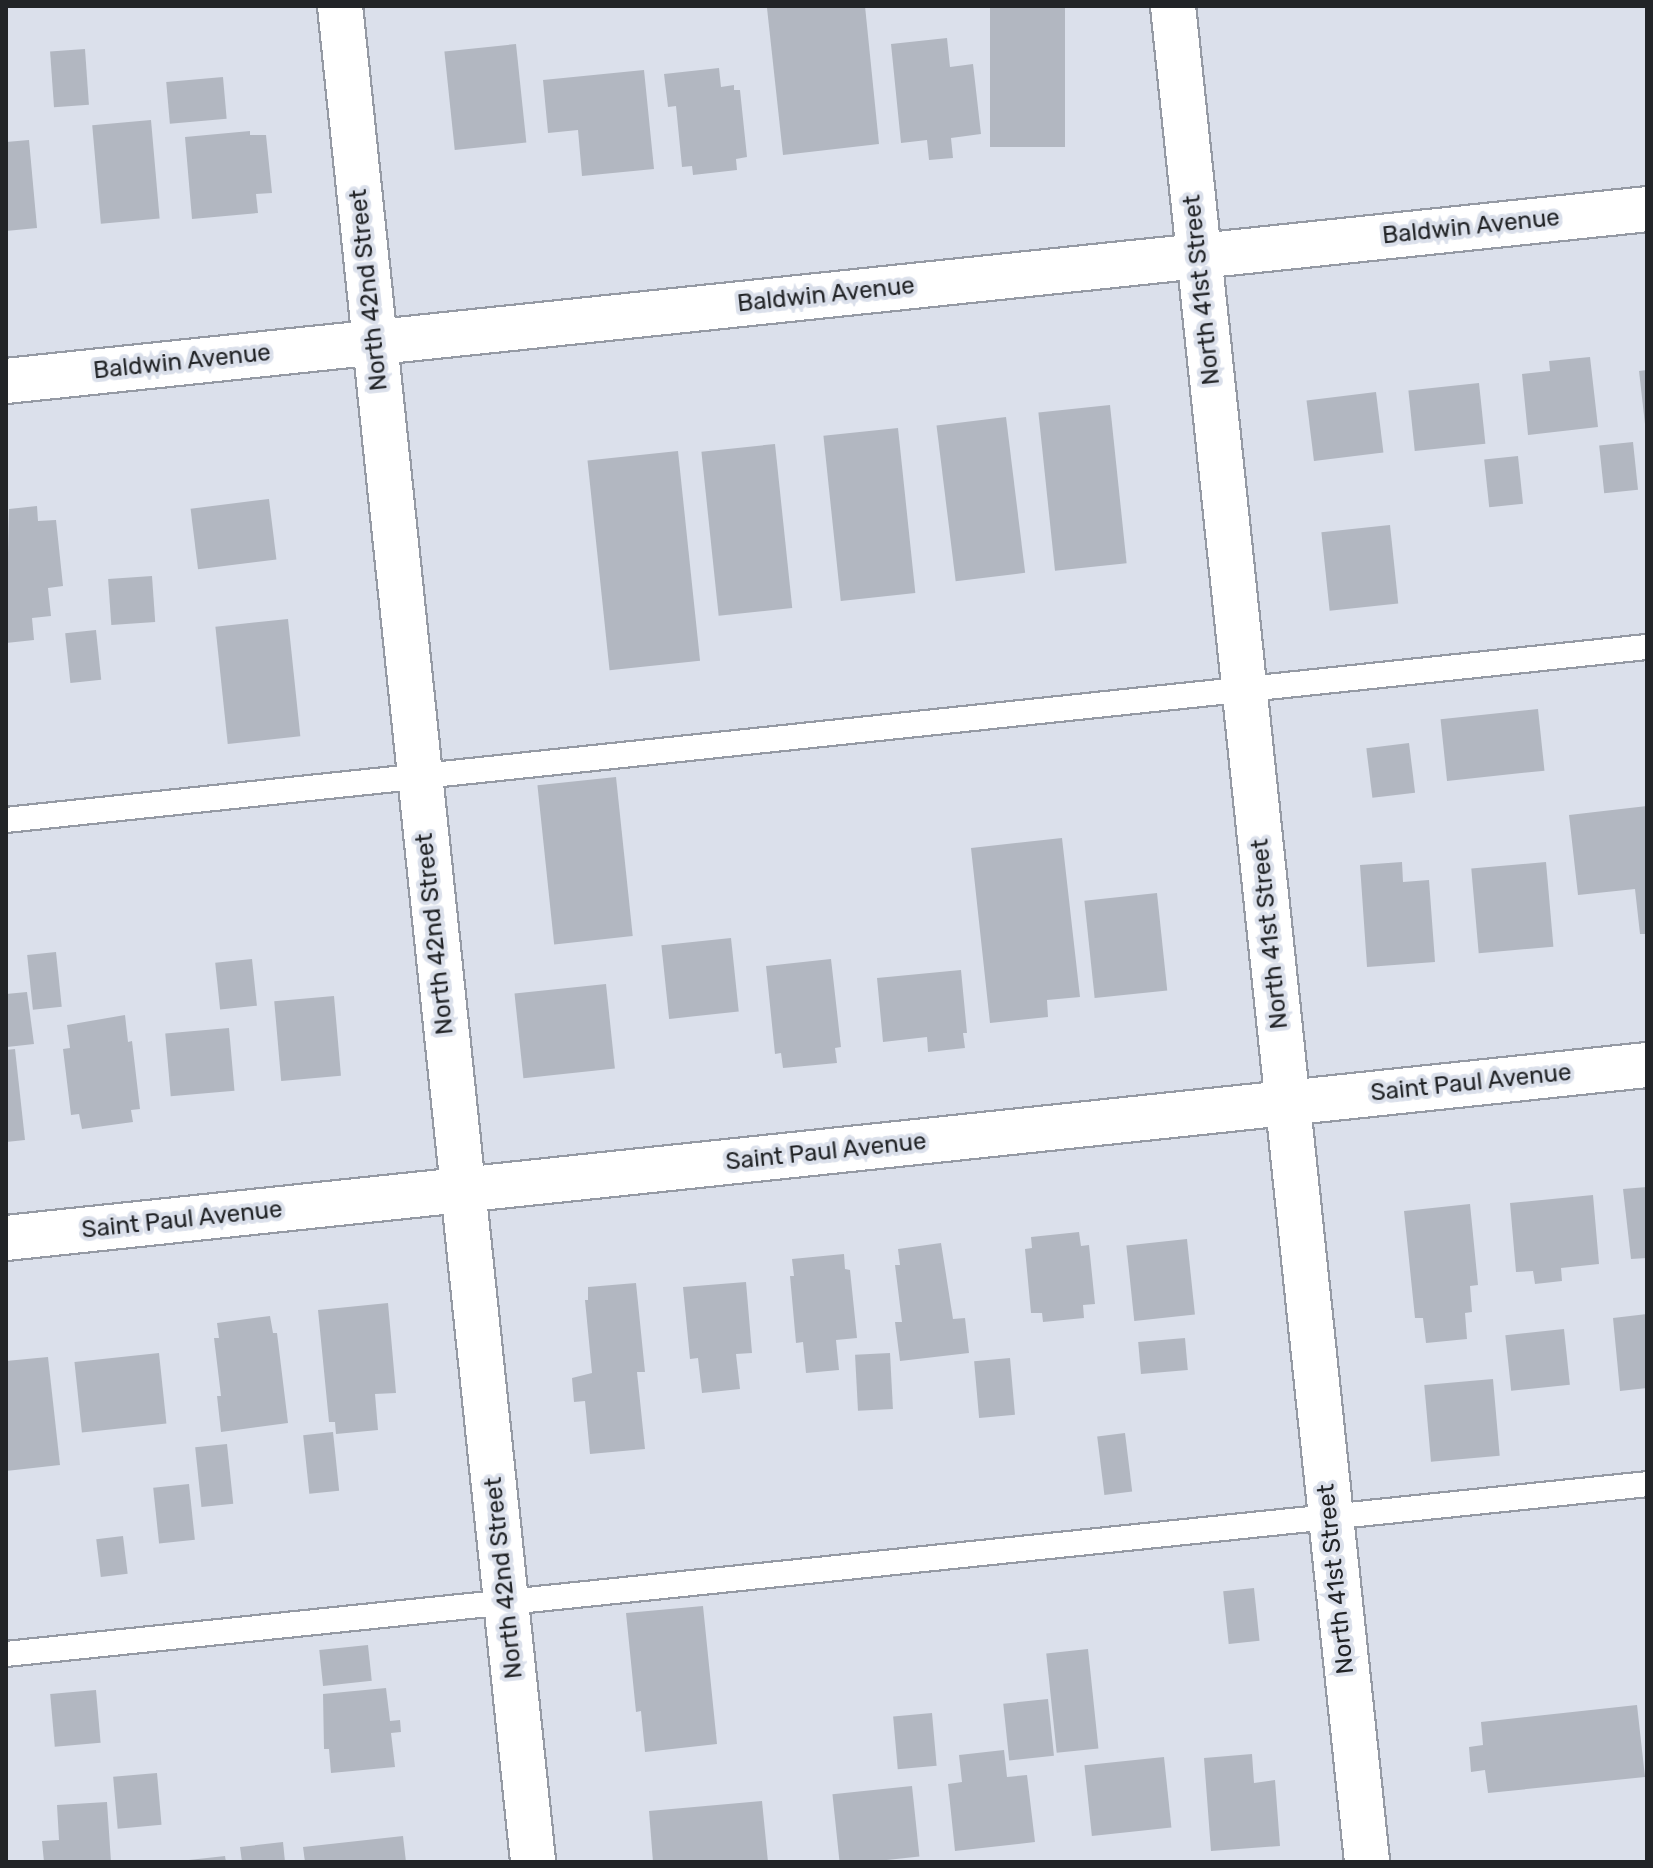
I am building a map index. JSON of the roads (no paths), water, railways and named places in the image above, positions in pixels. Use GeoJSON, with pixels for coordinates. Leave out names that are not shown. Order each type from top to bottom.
{"type":"FeatureCollection","features":[{"type":"Feature","properties":{"kind":"street","name":"North 42nd Street"},"geometry":{"type":"LineString","coordinates":[[340,6],[460,1190],[533,1862]]}},
{"type":"Feature","properties":{"kind":"street","name":"North 41st Street"},"geometry":{"type":"LineString","coordinates":[[1173,6],[1367,1862]]}},
{"type":"Feature","properties":{"kind":"street","name":"Baldwin Avenue"},"geometry":{"type":"LineString","coordinates":[[6,381],[1647,209]]}},
{"type":"Feature","properties":{"kind":"street","name":"Saint Paul Avenue"},"geometry":{"type":"LineString","coordinates":[[6,1238],[1647,1065]]}},
{"type":"Feature","properties":{"kind":"lane"},"geometry":{"type":"LineString","coordinates":[[6,820],[1244,687],[1647,647]]}},
{"type":"Feature","properties":{"kind":"lane"},"geometry":{"type":"LineString","coordinates":[[6,1654],[1647,1484]]}}]}
